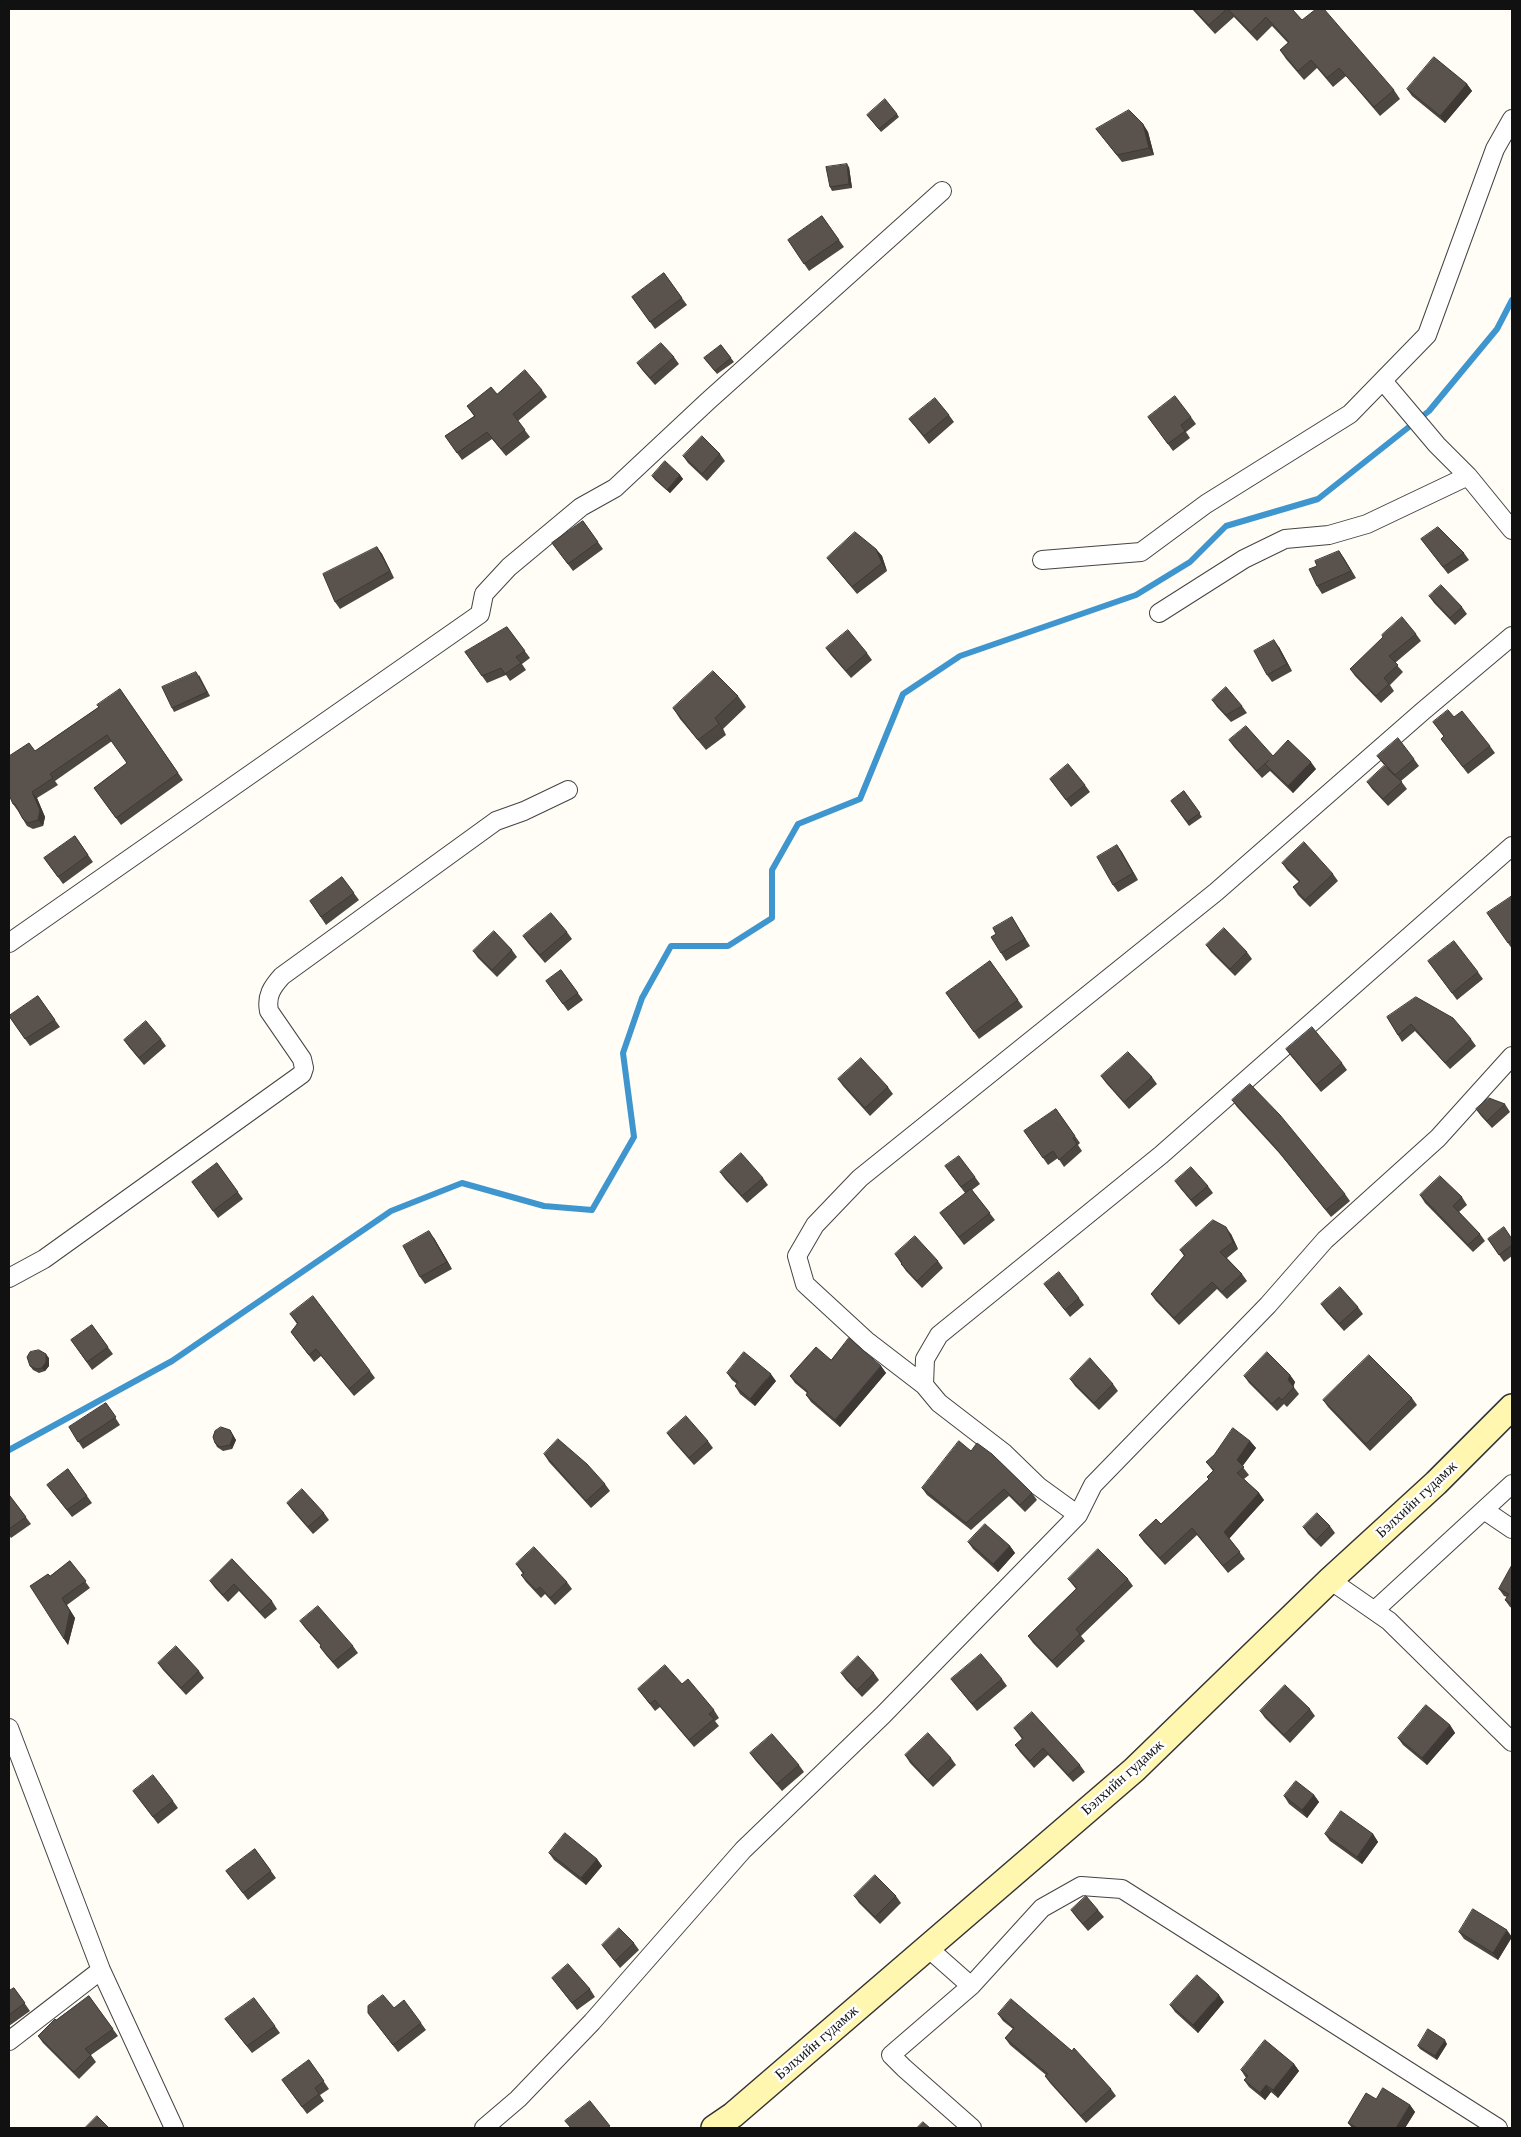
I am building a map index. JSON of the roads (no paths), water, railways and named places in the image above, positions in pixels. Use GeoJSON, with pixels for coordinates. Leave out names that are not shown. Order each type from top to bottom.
{"type":"FeatureCollection","features":[{"type":"Feature","properties":{"kind":"main road","name":"Бэлхийн гудамж"},"geometry":{"type":"LineString","coordinates":[[714,2128],[732,2115],[928,1948],[1134,1770],[1330,1580],[1436,1483],[1512,1407]]}},
{"type":"Feature","properties":{"kind":"street"},"geometry":{"type":"LineString","coordinates":[[1042,560],[1141,552],[1206,504],[1350,414],[1427,335],[1495,149],[1512,119]]}},
{"type":"Feature","properties":{"kind":"street"},"geometry":{"type":"LineString","coordinates":[[9,943],[480,614],[484,594],[509,567],[581,507],[615,488],[715,395],[942,191]]}},
{"type":"Feature","properties":{"kind":"street"},"geometry":{"type":"LineString","coordinates":[[1383,381],[1437,444],[1468,476],[1512,530]]}},
{"type":"Feature","properties":{"kind":"street"},"geometry":{"type":"LineString","coordinates":[[1159,613],[1244,559],[1285,539],[1330,535],[1367,524],[1468,476]]}},
{"type":"Feature","properties":{"kind":"street"},"geometry":{"type":"LineString","coordinates":[[1078,1515],[1038,1486],[1004,1453],[939,1402],[924,1385],[868,1342],[805,1284],[797,1256],[815,1225],[860,1178],[1216,892],[1512,636]]}},
{"type":"Feature","properties":{"kind":"street"},"geometry":{"type":"LineString","coordinates":[[9,1278],[44,1259],[302,1074],[304,1068],[302,1059],[269,1011],[268,996],[282,976],[496,821],[524,811],[568,790]]}},
{"type":"Feature","properties":{"kind":"street"},"geometry":{"type":"LineString","coordinates":[[924,1385],[925,1359],[939,1335],[1160,1155],[1512,846]]}},
{"type":"Feature","properties":{"kind":"street"},"geometry":{"type":"LineString","coordinates":[[484,2128],[518,2099],[592,2022],[743,1850],[883,1715],[1078,1515],[1093,1484],[1248,1325],[1325,1240],[1438,1138],[1512,1056]]}},
{"type":"Feature","properties":{"kind":"street"},"geometry":{"type":"LineString","coordinates":[[1375,1610],[1512,1484]]}},
{"type":"Feature","properties":{"kind":"street"},"geometry":{"type":"LineString","coordinates":[[1484,1510],[1512,1529]]}},
{"type":"Feature","properties":{"kind":"street"},"geometry":{"type":"LineString","coordinates":[[1330,1580],[1389,1620],[1512,1742]]}},
{"type":"Feature","properties":{"kind":"street"},"geometry":{"type":"LineString","coordinates":[[9,1728],[101,1970],[174,2128]]}},
{"type":"Feature","properties":{"kind":"street"},"geometry":{"type":"LineString","coordinates":[[972,2128],[904,2068],[891,2054],[971,1986],[1042,1908],[1081,1886],[1122,1889],[1498,2128]]}},
{"type":"Feature","properties":{"kind":"street"},"geometry":{"type":"LineString","coordinates":[[928,1948],[971,1986]]}},
{"type":"Feature","properties":{"kind":"street"},"geometry":{"type":"LineString","coordinates":[[9,2041],[101,1970]]}},
{"type":"Feature","properties":{"kind":"waterway"},"geometry":{"type":"LineString","coordinates":[[9,1450],[172,1361],[391,1211],[462,1183],[544,1206],[592,1210],[634,1137],[623,1053],[642,998],[671,946],[728,946],[772,918],[772,870],[798,824],[860,799],[903,694],[960,656],[1136,595],[1190,562],[1226,526],[1318,499],[1429,411],[1497,329],[1512,300]]}}]}
